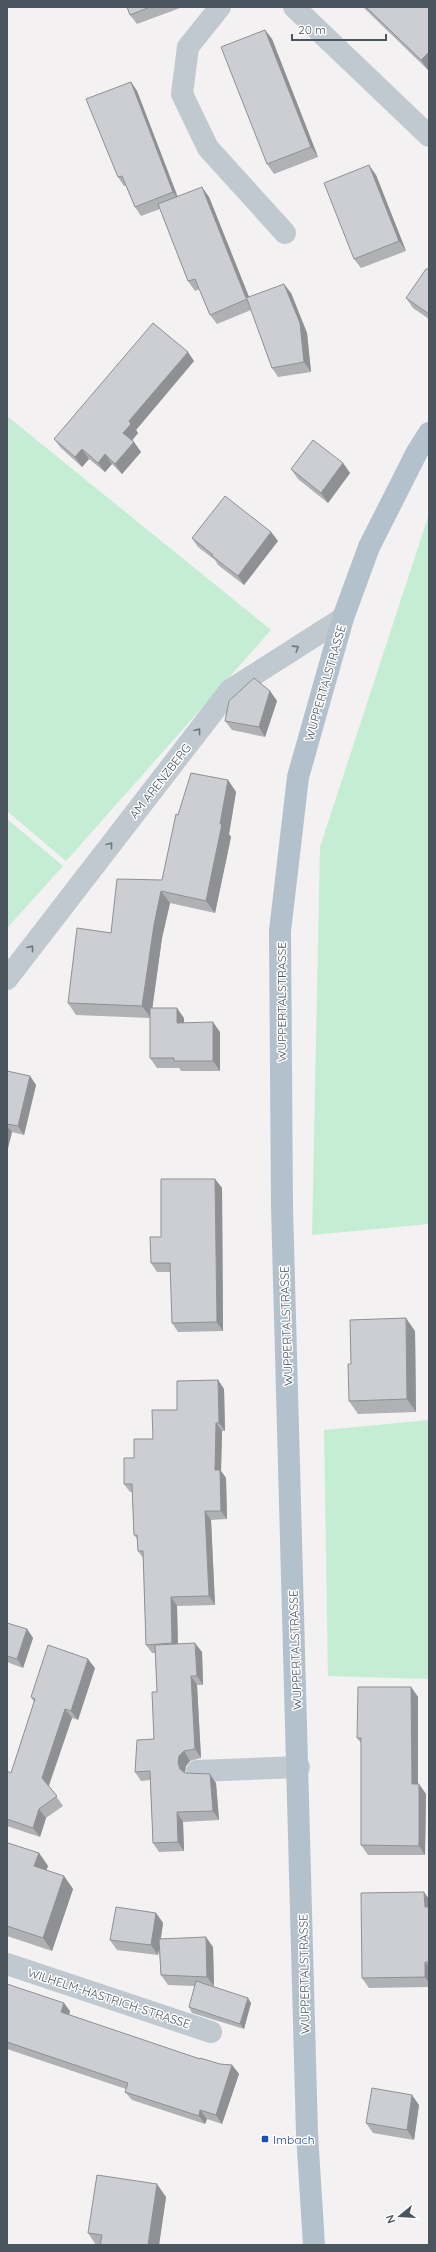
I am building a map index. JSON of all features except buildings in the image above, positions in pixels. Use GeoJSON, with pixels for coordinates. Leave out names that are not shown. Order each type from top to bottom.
{"type":"FeatureCollection","features":[{"type":"Feature","properties":{"kind":"main road","name":"WUPPERTALSTRASSE"},"geometry":{"type":"LineString","coordinates":[[314,2245],[307,2134],[299,1767],[282,1206],[280,931],[298,777],[343,618],[369,547],[417,452],[429,433]]}},
{"type":"Feature","properties":{"kind":"street"},"geometry":{"type":"LineString","coordinates":[[220,7],[188,47],[182,94],[208,148],[285,234]]}},
{"type":"Feature","properties":{"kind":"street"},"geometry":{"type":"LineString","coordinates":[[294,7],[429,136]]}},
{"type":"Feature","properties":{"kind":"street","name":"AM ARENZBERG"},"geometry":{"type":"LineString","coordinates":[[7,979],[230,690],[343,618]]}},
{"type":"Feature","properties":{"kind":"street"},"geometry":{"type":"LineString","coordinates":[[197,1771],[299,1767]]}},
{"type":"Feature","properties":{"kind":"street","name":"WILHELM-HASTRICH-STRASSE"},"geometry":{"type":"LineString","coordinates":[[7,1964],[211,2032]]}},
{"type":"Feature","properties":{"kind":"green space"},"geometry":{"type":"Polygon","coordinates":[[[7,416],[271,630],[66,861],[7,811],[7,416]]]}},
{"type":"Feature","properties":{"kind":"green space"},"geometry":{"type":"Polygon","coordinates":[[[429,514],[429,1224],[312,1235],[320,847],[429,514]]]}},
{"type":"Feature","properties":{"kind":"green space"},"geometry":{"type":"Polygon","coordinates":[[[7,819],[63,866],[7,928],[7,819]]]}},
{"type":"Feature","properties":{"kind":"green space"},"geometry":{"type":"Polygon","coordinates":[[[429,1420],[429,1679],[328,1676],[324,1430],[429,1420]]]}},
{"type":"Feature","properties":{"kind":"place","name":"Imbach"},"geometry":{"type":"Point","coordinates":[265,2139]}}]}
